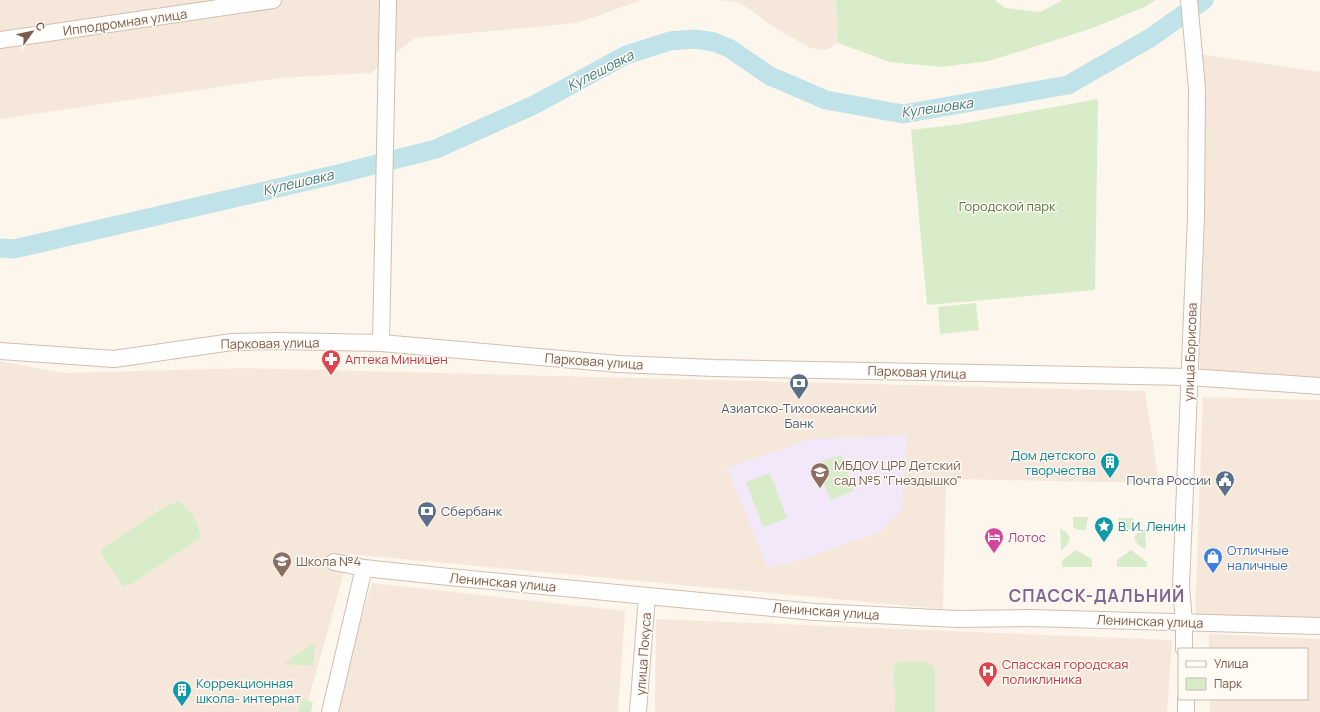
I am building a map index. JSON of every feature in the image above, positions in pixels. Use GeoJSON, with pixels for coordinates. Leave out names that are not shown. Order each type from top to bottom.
{"type":"FeatureCollection","features":[{"type":"Feature","properties":{"kind":"street","name":"Ипподромная улица"},"geometry":{"type":"LineString","coordinates":[[0,40],[273,0]]}},
{"type":"Feature","properties":{"kind":"street"},"geometry":{"type":"LineString","coordinates":[[381,343],[388,0]]}},
{"type":"Feature","properties":{"kind":"street","name":"улица Борисова"},"geometry":{"type":"LineString","coordinates":[[1184,648],[1184,622],[1181,587],[1196,217],[1197,88],[1189,0]]}},
{"type":"Feature","properties":{"kind":"street","name":"Парковая улица"},"geometry":{"type":"LineString","coordinates":[[0,351],[114,359],[232,342],[278,341],[381,343],[619,364],[714,368],[1189,377],[1320,386]]}},
{"type":"Feature","properties":{"kind":"street","name":"Ленинская улица"},"geometry":{"type":"LineString","coordinates":[[334,562],[364,568],[808,611],[957,619],[1029,618],[1320,626]]}},
{"type":"Feature","properties":{"kind":"street"},"geometry":{"type":"LineString","coordinates":[[330,712],[364,568]]}},
{"type":"Feature","properties":{"kind":"street","name":"улица Покуса"},"geometry":{"type":"LineString","coordinates":[[638,712],[647,596]]}},
{"type":"Feature","properties":{"kind":"street"},"geometry":{"type":"LineString","coordinates":[[1186,700],[1186,712]]}},
{"type":"Feature","properties":{"kind":"shaded area"},"geometry":{"type":"Polygon","coordinates":[[[0,0],[642,0],[577,23],[415,38],[371,73],[279,78],[0,119],[0,0]]]}},
{"type":"Feature","properties":{"kind":"shaded area"},"geometry":{"type":"Polygon","coordinates":[[[720,0],[836,0],[838,43],[826,50],[810,48],[780,31],[740,3],[720,0]]]}},
{"type":"Feature","properties":{"kind":"shaded area"},"geometry":{"type":"Polygon","coordinates":[[[1199,54],[1320,72],[1320,380],[1200,378],[1199,54]]]}},
{"type":"Feature","properties":{"kind":"shaded area"},"geometry":{"type":"Polygon","coordinates":[[[0,361],[63,373],[248,368],[1145,391],[1159,483],[946,479],[943,609],[349,554],[305,712],[0,712],[0,361]]]}},
{"type":"Feature","properties":{"kind":"shaded area"},"geometry":{"type":"Polygon","coordinates":[[[1203,397],[1320,400],[1320,622],[1195,614],[1203,397]]]}},
{"type":"Feature","properties":{"kind":"shaded area","name":"МБДОУ ЦРР Детский сад №5 \"Гнездышко\""},"geometry":{"type":"Polygon","coordinates":[[[907,435],[902,510],[878,532],[812,556],[768,568],[727,468],[811,439],[907,435]]]}},
{"type":"Feature","properties":{"kind":"shaded area"},"geometry":{"type":"Polygon","coordinates":[[[372,583],[625,611],[618,712],[333,712],[372,583]]]}},
{"type":"Feature","properties":{"kind":"shaded area"},"geometry":{"type":"Polygon","coordinates":[[[656,619],[1172,640],[1167,712],[655,712],[656,619]]]}},
{"type":"Feature","properties":{"kind":"shaded area"},"geometry":{"type":"Polygon","coordinates":[[[1209,634],[1320,639],[1320,712],[1210,712],[1210,700],[1308,700],[1308,648],[1209,648],[1209,634]]]}},
{"type":"Feature","properties":{"kind":"green space"},"geometry":{"type":"Polygon","coordinates":[[[836,0],[995,0],[1005,8],[1040,12],[1063,0],[1156,0],[1144,7],[1093,28],[989,61],[941,67],[890,62],[838,43],[836,0]]]}},
{"type":"Feature","properties":{"kind":"green space","name":"Городской парк"},"geometry":{"type":"Polygon","coordinates":[[[1098,99],[1095,290],[927,305],[911,130],[961,124],[1098,99]]]}},
{"type":"Feature","properties":{"kind":"green space"},"geometry":{"type":"Polygon","coordinates":[[[976,303],[979,330],[940,334],[938,307],[976,303]]]}},
{"type":"Feature","properties":{"kind":"green space"},"geometry":{"type":"Polygon","coordinates":[[[841,455],[854,491],[830,500],[817,463],[841,455]]]}},
{"type":"Feature","properties":{"kind":"green space"},"geometry":{"type":"Polygon","coordinates":[[[770,473],[787,518],[763,527],[746,482],[770,473]]]}},
{"type":"Feature","properties":{"kind":"green space"},"geometry":{"type":"Polygon","coordinates":[[[178,501],[194,518],[199,529],[199,539],[133,583],[125,586],[122,584],[102,555],[101,551],[103,548],[164,507],[178,501]]]}},
{"type":"Feature","properties":{"kind":"green space"},"geometry":{"type":"Polygon","coordinates":[[[1073,517],[1088,517],[1086,530],[1079,530],[1073,527],[1073,517]]]}},
{"type":"Feature","properties":{"kind":"green space"},"geometry":{"type":"Polygon","coordinates":[[[1118,518],[1133,518],[1133,528],[1124,531],[1117,526],[1118,518]]]}},
{"type":"Feature","properties":{"kind":"green space"},"geometry":{"type":"Polygon","coordinates":[[[1060,528],[1067,533],[1070,538],[1068,544],[1061,551],[1060,528]]]}},
{"type":"Feature","properties":{"kind":"green space"},"geometry":{"type":"Polygon","coordinates":[[[1145,529],[1146,549],[1138,545],[1134,538],[1139,530],[1145,529]]]}},
{"type":"Feature","properties":{"kind":"green space"},"geometry":{"type":"Polygon","coordinates":[[[1076,550],[1092,559],[1092,567],[1062,567],[1062,560],[1076,550]]]}},
{"type":"Feature","properties":{"kind":"green space"},"geometry":{"type":"Polygon","coordinates":[[[1131,550],[1147,562],[1147,567],[1117,567],[1117,560],[1131,550]]]}},
{"type":"Feature","properties":{"kind":"green space"},"geometry":{"type":"Polygon","coordinates":[[[315,642],[313,666],[283,664],[315,642]]]}},
{"type":"Feature","properties":{"kind":"green space"},"geometry":{"type":"Polygon","coordinates":[[[900,662],[925,662],[933,666],[935,670],[935,712],[895,712],[894,668],[896,664],[900,662]]]}},
{"type":"Feature","properties":{"kind":"green space"},"geometry":{"type":"Polygon","coordinates":[[[301,700],[313,702],[311,712],[299,712],[301,700]]]}},
{"type":"Feature","properties":{"kind":"waterway","name":"Кулешовка"},"geometry":{"type":"LineString","coordinates":[[0,248],[14,249],[342,173],[436,149],[534,105],[626,55],[670,41],[695,39],[714,42],[729,48],[770,76],[826,100],[903,114],[1068,85],[1150,38],[1204,0]]}},
{"type":"Feature","properties":{"kind":"place","name":"Аптека Миницен"},"geometry":{"type":"Point","coordinates":[331,376]}},
{"type":"Feature","properties":{"kind":"place","name":"Азиатско-Тихоокеанский Банк"},"geometry":{"type":"Point","coordinates":[799,400]}},
{"type":"Feature","properties":{"kind":"place","name":"Дом детского творчества"},"geometry":{"type":"Point","coordinates":[1110,479]}},
{"type":"Feature","properties":{"kind":"place","name":"МБДОУ ЦРР Детский сад №5 \"Гнездышко\""},"geometry":{"type":"Point","coordinates":[820,489]}},
{"type":"Feature","properties":{"kind":"place","name":"Почта России"},"geometry":{"type":"Point","coordinates":[1225,497]}},
{"type":"Feature","properties":{"kind":"place","name":"Сбербанк"},"geometry":{"type":"Point","coordinates":[427,528]}},
{"type":"Feature","properties":{"kind":"place","name":"В. И. Ленин"},"geometry":{"type":"Point","coordinates":[1104,543]}},
{"type":"Feature","properties":{"kind":"place","name":"Лотос"},"geometry":{"type":"Point","coordinates":[994,554]}},
{"type":"Feature","properties":{"kind":"place","name":"Отличные наличные"},"geometry":{"type":"Point","coordinates":[1213,574]}},
{"type":"Feature","properties":{"kind":"place","name":"Школа №4"},"geometry":{"type":"Point","coordinates":[282,578]}},
{"type":"Feature","properties":{"kind":"place","name":"Спасская городская поликлиника"},"geometry":{"type":"Point","coordinates":[988,688]}},
{"type":"Feature","properties":{"kind":"place","name":"Коррекционная школа- интернат"},"geometry":{"type":"Point","coordinates":[182,707]}},
{"type":"Feature","properties":{"kind":"district","name":"СПАССК-ДАЛЬНИЙ"},"geometry":{"type":"Point","coordinates":[1097,595]}}]}
